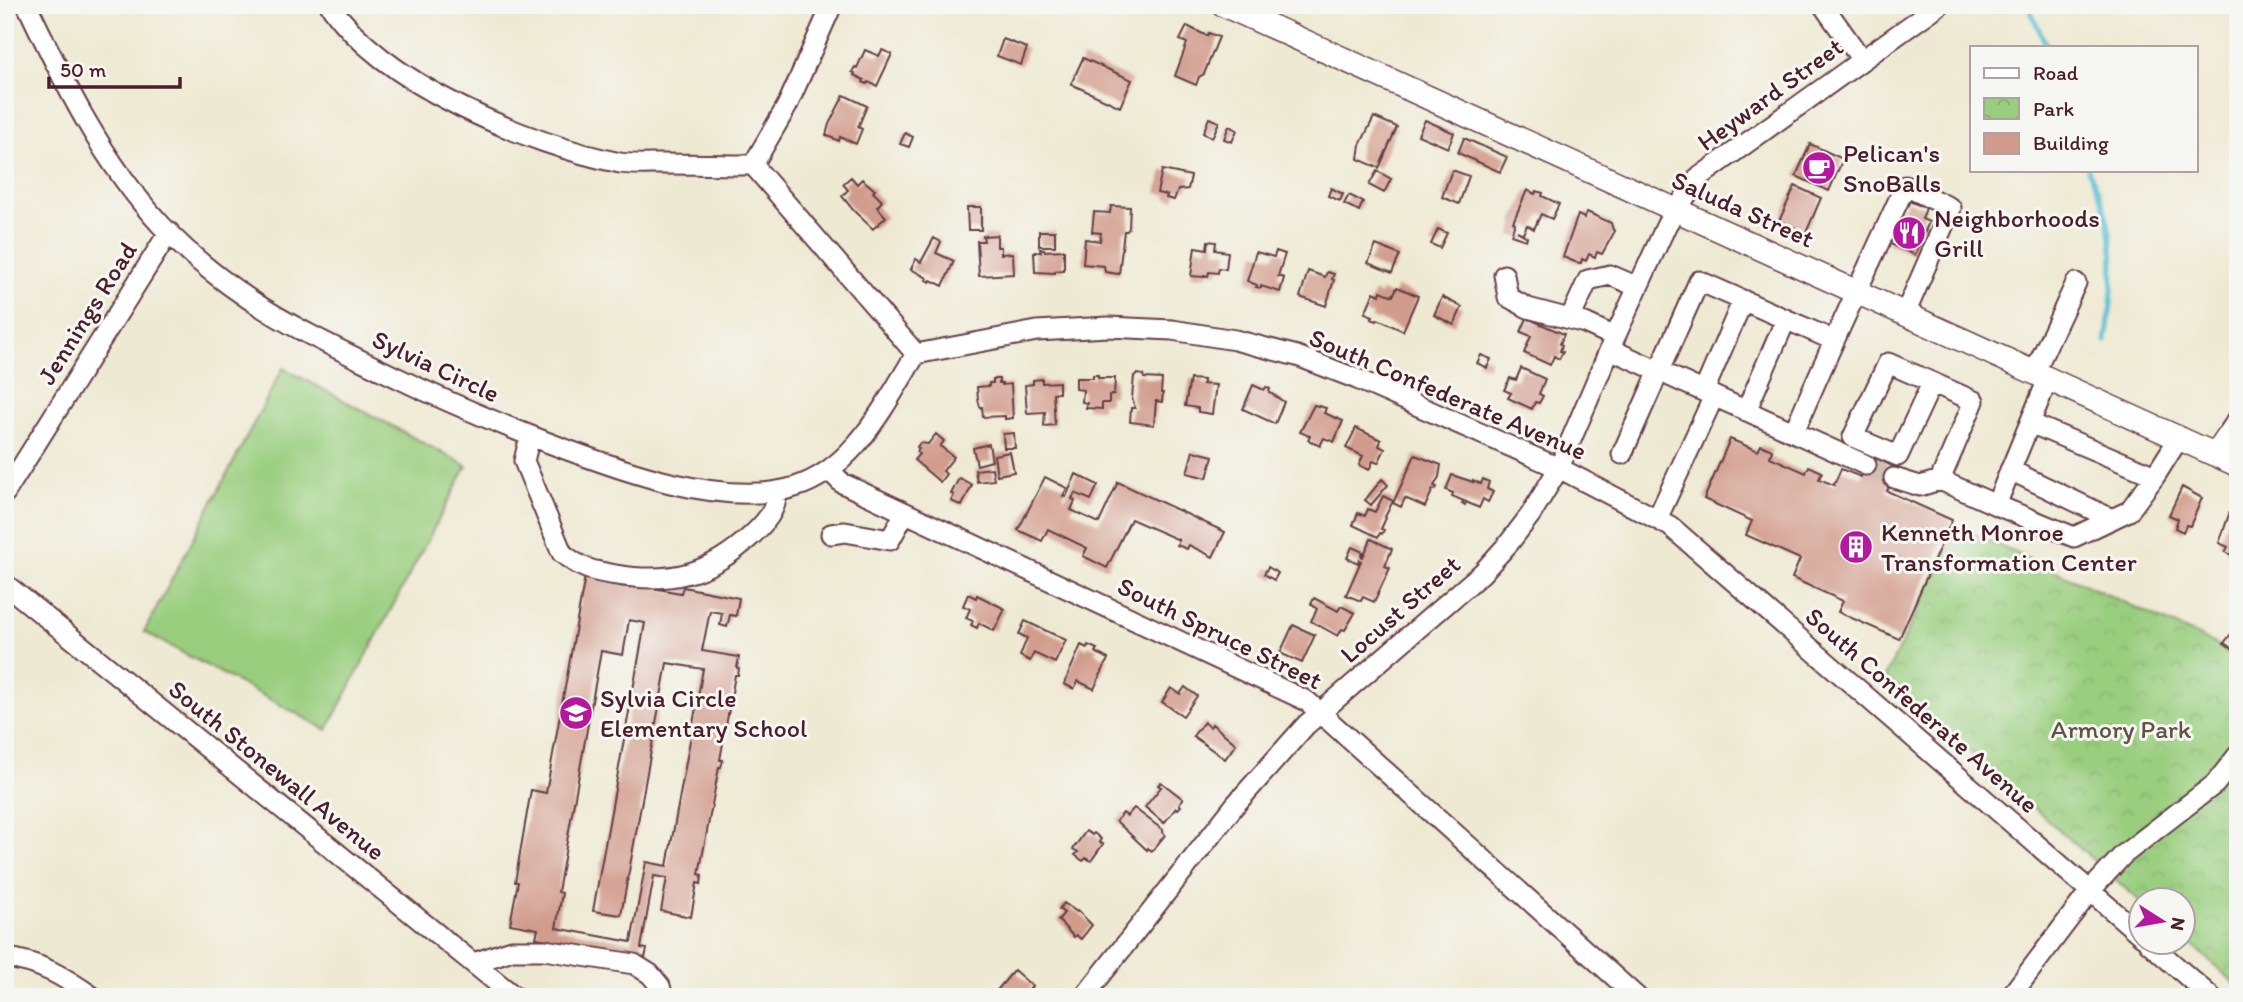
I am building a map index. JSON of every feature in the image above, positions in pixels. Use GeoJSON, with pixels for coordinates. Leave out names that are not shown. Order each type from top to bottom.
{"type":"FeatureCollection","features":[{"type":"Feature","properties":{"kind":"main road","name":"Saluda Street"},"geometry":{"type":"LineString","coordinates":[[1224,5],[2238,465]]}},
{"type":"Feature","properties":{"kind":"street","name":"Sylvia Circle"},"geometry":{"type":"LineString","coordinates":[[27,5],[93,136],[125,183],[169,232],[226,282],[292,326],[413,386],[530,436],[602,464],[652,479],[728,492],[777,492],[820,477],[844,458],[876,419],[916,354]]}},
{"type":"Feature","properties":{"kind":"street"},"geometry":{"type":"LineString","coordinates":[[330,5],[354,35],[377,55],[424,87],[499,124],[563,148],[623,163],[753,165],[916,354]]}},
{"type":"Feature","properties":{"kind":"street"},"geometry":{"type":"LineString","coordinates":[[753,165],[787,106],[832,5]]}},
{"type":"Feature","properties":{"kind":"street"},"geometry":{"type":"LineString","coordinates":[[1823,5],[1862,60]]}},
{"type":"Feature","properties":{"kind":"street","name":"Heyward Street"},"geometry":{"type":"LineString","coordinates":[[1675,210],[1698,178],[1939,5]]}},
{"type":"Feature","properties":{"kind":"street"},"geometry":{"type":"LineString","coordinates":[[1794,432],[1833,340],[1858,292],[1905,186],[1951,208],[1905,314]]}},
{"type":"Feature","properties":{"kind":"street","name":"Locust Street"},"geometry":{"type":"LineString","coordinates":[[1084,997],[1271,762],[1306,725],[1482,573],[1510,543],[1559,468],[1612,343],[1675,210]]}},
{"type":"Feature","properties":{"kind":"street","name":"Jennings Road"},"geometry":{"type":"LineString","coordinates":[[5,493],[169,232]]}},
{"type":"Feature","properties":{"kind":"street"},"geometry":{"type":"LineString","coordinates":[[1504,275],[1508,297],[1528,308],[1585,323],[1612,343],[1658,370],[1866,465]]}},
{"type":"Feature","properties":{"kind":"street"},"geometry":{"type":"LineString","coordinates":[[1570,319],[1588,280],[1611,275],[1638,287]]}},
{"type":"Feature","properties":{"kind":"street"},"geometry":{"type":"LineString","coordinates":[[1622,454],[1699,281],[1833,340]]}},
{"type":"Feature","properties":{"kind":"street"},"geometry":{"type":"LineString","coordinates":[[1996,505],[2030,423],[2041,376],[2076,283]]}},
{"type":"Feature","properties":{"kind":"street"},"geometry":{"type":"LineString","coordinates":[[1657,519],[1744,300]]}},
{"type":"Feature","properties":{"kind":"street"},"geometry":{"type":"LineString","coordinates":[[1746,411],[1786,319]]}},
{"type":"Feature","properties":{"kind":"street","name":"South Confederate Avenue"},"geometry":{"type":"LineString","coordinates":[[916,354],[1037,331],[1108,327],[1172,330],[1235,340],[1297,356],[1357,379],[1559,468],[1670,526],[2128,925]]}},
{"type":"Feature","properties":{"kind":"street"},"geometry":{"type":"LineString","coordinates":[[1932,383],[1898,456],[1853,436],[1888,363],[1974,401],[1940,480]]}},
{"type":"Feature","properties":{"kind":"street"},"geometry":{"type":"LineString","coordinates":[[2214,454],[2238,419]]}},
{"type":"Feature","properties":{"kind":"street"},"geometry":{"type":"LineString","coordinates":[[2030,423],[2155,476]]}},
{"type":"Feature","properties":{"kind":"street"},"geometry":{"type":"LineString","coordinates":[[530,436],[524,461],[562,553],[588,570],[646,580],[684,575],[706,568],[736,550],[764,525],[777,505],[777,492]]}},
{"type":"Feature","properties":{"kind":"street"},"geometry":{"type":"LineString","coordinates":[[1894,478],[1920,486],[1940,480],[2074,537],[2129,512],[2179,438]]}},
{"type":"Feature","properties":{"kind":"street","name":"South Spruce Street"},"geometry":{"type":"LineString","coordinates":[[829,470],[842,483],[1307,701],[1637,997]]}},
{"type":"Feature","properties":{"kind":"street"},"geometry":{"type":"LineString","coordinates":[[2010,470],[2112,519]]}},
{"type":"Feature","properties":{"kind":"street"},"geometry":{"type":"LineString","coordinates":[[831,534],[845,533],[890,540],[905,513]]}},
{"type":"Feature","properties":{"kind":"street","name":"South Stonewall Avenue"},"geometry":{"type":"LineString","coordinates":[[5,584],[515,997]]}},
{"type":"Feature","properties":{"kind":"street"},"geometry":{"type":"LineString","coordinates":[[2010,997],[2090,891],[2123,855],[2215,784],[2238,755]]}},
{"type":"Feature","properties":{"kind":"street"},"geometry":{"type":"LineString","coordinates":[[474,963],[512,950],[544,950],[634,964],[650,974],[660,986],[663,997]]}},
{"type":"Feature","properties":{"kind":"street"},"geometry":{"type":"LineString","coordinates":[[2163,956],[2211,997]]}},
{"type":"Feature","properties":{"kind":"street"},"geometry":{"type":"LineString","coordinates":[[5,958],[34,963],[63,976],[93,997]]}},
{"type":"Feature","properties":{"kind":"green space"},"geometry":{"type":"Polygon","coordinates":[[[283,368],[467,466],[327,730],[144,632],[283,368]]]}},
{"type":"Feature","properties":{"kind":"green space","name":"Armory Park"},"geometry":{"type":"Polygon","coordinates":[[[1959,527],[2213,643],[2238,658],[2238,986],[2198,950],[2198,886],[2128,886],[2128,891],[1885,677],[1959,527]]]}},
{"type":"Feature","properties":{"kind":"building"},"geometry":{"type":"Polygon","coordinates":[[[1187,26],[1207,36],[1209,33],[1219,37],[1204,74],[1199,77],[1196,85],[1175,76],[1187,43],[1180,40],[1187,26]]]}},
{"type":"Feature","properties":{"kind":"building"},"geometry":{"type":"Polygon","coordinates":[[[1003,39],[1027,48],[1021,65],[997,56],[1003,39]]]}},
{"type":"Feature","properties":{"kind":"building"},"geometry":{"type":"Polygon","coordinates":[[[865,50],[879,56],[882,50],[892,54],[877,86],[863,82],[864,80],[852,72],[857,68],[865,50]]]}},
{"type":"Feature","properties":{"kind":"building"},"geometry":{"type":"Polygon","coordinates":[[[1083,58],[1132,80],[1120,107],[1071,84],[1083,58]]]}},
{"type":"Feature","properties":{"kind":"building"},"geometry":{"type":"Polygon","coordinates":[[[844,95],[867,106],[858,127],[862,129],[856,144],[840,137],[839,141],[826,135],[844,95]]]}},
{"type":"Feature","properties":{"kind":"building"},"geometry":{"type":"Polygon","coordinates":[[[1374,117],[1397,127],[1379,168],[1358,159],[1360,145],[1374,117]]]}},
{"type":"Feature","properties":{"kind":"building"},"geometry":{"type":"Polygon","coordinates":[[[1209,118],[1219,122],[1212,138],[1203,133],[1209,118]]]}},
{"type":"Feature","properties":{"kind":"building"},"geometry":{"type":"Polygon","coordinates":[[[1425,120],[1454,133],[1448,148],[1418,135],[1425,120]]]}},
{"type":"Feature","properties":{"kind":"building"},"geometry":{"type":"Polygon","coordinates":[[[1229,126],[1237,130],[1232,142],[1224,139],[1229,126]]]}},
{"type":"Feature","properties":{"kind":"building"},"geometry":{"type":"Polygon","coordinates":[[[905,133],[913,137],[909,147],[900,144],[905,133]]]}},
{"type":"Feature","properties":{"kind":"building"},"geometry":{"type":"Polygon","coordinates":[[[1464,138],[1507,157],[1500,172],[1458,153],[1464,138]]]}},
{"type":"Feature","properties":{"kind":"building","name":"Pelican's SnoBalls"},"geometry":{"type":"Polygon","coordinates":[[[1810,144],[1843,159],[1829,191],[1796,176],[1810,144]]]}},
{"type":"Feature","properties":{"kind":"building"},"geometry":{"type":"Polygon","coordinates":[[[1162,170],[1191,176],[1188,189],[1178,190],[1174,200],[1157,193],[1162,170]]]}},
{"type":"Feature","properties":{"kind":"building"},"geometry":{"type":"Polygon","coordinates":[[[1452,170],[1469,176],[1459,204],[1442,197],[1452,170]]]}},
{"type":"Feature","properties":{"kind":"building"},"geometry":{"type":"Polygon","coordinates":[[[1377,171],[1391,179],[1384,193],[1369,185],[1377,171]]]}},
{"type":"Feature","properties":{"kind":"building"},"geometry":{"type":"Polygon","coordinates":[[[851,177],[857,184],[862,179],[875,190],[873,192],[882,201],[877,207],[886,217],[873,229],[842,196],[848,190],[843,184],[851,177]]]}},
{"type":"Feature","properties":{"kind":"building"},"geometry":{"type":"Polygon","coordinates":[[[1795,186],[1821,198],[1806,233],[1779,221],[1795,186]]]}},
{"type":"Feature","properties":{"kind":"building"},"geometry":{"type":"Polygon","coordinates":[[[1331,188],[1343,194],[1340,201],[1328,196],[1331,188]]]}},
{"type":"Feature","properties":{"kind":"building"},"geometry":{"type":"Polygon","coordinates":[[[1527,190],[1535,194],[1536,191],[1543,193],[1542,196],[1559,204],[1552,219],[1541,214],[1534,229],[1527,225],[1523,234],[1517,231],[1527,237],[1526,240],[1511,235],[1515,223],[1513,222],[1527,190]]]}},
{"type":"Feature","properties":{"kind":"building"},"geometry":{"type":"Polygon","coordinates":[[[1349,195],[1363,202],[1359,211],[1344,204],[1349,195]]]}},
{"type":"Feature","properties":{"kind":"building","name":"Neighborhoods Grill"},"geometry":{"type":"Polygon","coordinates":[[[1907,200],[1926,208],[1922,219],[1929,222],[1915,255],[1888,243],[1907,200]]]}},
{"type":"Feature","properties":{"kind":"building"},"geometry":{"type":"Polygon","coordinates":[[[1111,206],[1130,207],[1129,228],[1124,231],[1119,274],[1105,272],[1104,266],[1083,264],[1085,239],[1100,241],[1101,233],[1092,232],[1094,212],[1110,213],[1111,206]]]}},
{"type":"Feature","properties":{"kind":"building"},"geometry":{"type":"Polygon","coordinates":[[[967,207],[981,207],[981,230],[968,230],[967,207]]]}},
{"type":"Feature","properties":{"kind":"building"},"geometry":{"type":"Polygon","coordinates":[[[1587,212],[1611,223],[1615,231],[1602,254],[1597,252],[1595,257],[1589,254],[1586,261],[1582,259],[1581,263],[1575,262],[1563,257],[1578,215],[1584,218],[1587,212]]]}},
{"type":"Feature","properties":{"kind":"building"},"geometry":{"type":"Polygon","coordinates":[[[1438,229],[1447,233],[1440,248],[1431,244],[1438,229]]]}},
{"type":"Feature","properties":{"kind":"building"},"geometry":{"type":"Polygon","coordinates":[[[1039,231],[1055,231],[1055,246],[1039,246],[1039,231]]]}},
{"type":"Feature","properties":{"kind":"building"},"geometry":{"type":"Polygon","coordinates":[[[997,235],[997,247],[1001,247],[1001,254],[1013,253],[1014,274],[979,276],[977,241],[984,241],[983,236],[997,235]]]}},
{"type":"Feature","properties":{"kind":"building"},"geometry":{"type":"Polygon","coordinates":[[[934,238],[941,242],[936,253],[954,261],[943,286],[926,280],[927,278],[911,269],[916,259],[921,262],[934,238]]]}},
{"type":"Feature","properties":{"kind":"building"},"geometry":{"type":"Polygon","coordinates":[[[1208,241],[1216,242],[1215,250],[1228,252],[1226,269],[1219,268],[1218,273],[1209,272],[1208,276],[1204,277],[1191,276],[1195,247],[1207,249],[1208,241]]]}},
{"type":"Feature","properties":{"kind":"building"},"geometry":{"type":"Polygon","coordinates":[[[1376,245],[1400,255],[1392,273],[1368,263],[1376,245]]]}},
{"type":"Feature","properties":{"kind":"building"},"geometry":{"type":"Polygon","coordinates":[[[1040,249],[1064,250],[1064,270],[1055,273],[1035,272],[1034,252],[1041,252],[1040,249]]]}},
{"type":"Feature","properties":{"kind":"building"},"geometry":{"type":"Polygon","coordinates":[[[1276,251],[1285,254],[1278,276],[1284,278],[1280,292],[1256,287],[1257,285],[1247,281],[1256,252],[1274,257],[1276,251]]]}},
{"type":"Feature","properties":{"kind":"building"},"geometry":{"type":"Polygon","coordinates":[[[1308,271],[1325,277],[1327,272],[1334,274],[1326,306],[1300,297],[1308,271]]]}},
{"type":"Feature","properties":{"kind":"building"},"geometry":{"type":"Polygon","coordinates":[[[1397,287],[1418,296],[1403,331],[1378,319],[1371,319],[1373,316],[1365,313],[1374,292],[1380,295],[1381,291],[1393,296],[1397,287]]]}},
{"type":"Feature","properties":{"kind":"building"},"geometry":{"type":"Polygon","coordinates":[[[1442,297],[1462,307],[1454,325],[1434,315],[1442,297]]]}},
{"type":"Feature","properties":{"kind":"building"},"geometry":{"type":"Polygon","coordinates":[[[1527,318],[1564,334],[1560,344],[1560,351],[1563,352],[1559,359],[1554,356],[1550,365],[1524,353],[1531,336],[1521,332],[1527,318]]]}},
{"type":"Feature","properties":{"kind":"building"},"geometry":{"type":"Polygon","coordinates":[[[1481,355],[1491,359],[1487,368],[1477,363],[1481,355]]]}},
{"type":"Feature","properties":{"kind":"building"},"geometry":{"type":"Polygon","coordinates":[[[1521,368],[1545,379],[1539,394],[1543,396],[1539,403],[1535,402],[1532,409],[1508,398],[1511,393],[1504,390],[1510,378],[1516,380],[1521,368]]]}},
{"type":"Feature","properties":{"kind":"building"},"geometry":{"type":"Polygon","coordinates":[[[1138,374],[1144,378],[1162,379],[1162,402],[1156,401],[1154,425],[1130,422],[1131,408],[1135,408],[1132,398],[1134,376],[1138,374]]]}},
{"type":"Feature","properties":{"kind":"building"},"geometry":{"type":"Polygon","coordinates":[[[1093,375],[1098,375],[1098,378],[1115,378],[1114,395],[1109,395],[1109,403],[1102,403],[1102,409],[1086,408],[1087,403],[1082,402],[1083,390],[1076,389],[1076,378],[1093,378],[1093,375]]]}},
{"type":"Feature","properties":{"kind":"building"},"geometry":{"type":"Polygon","coordinates":[[[993,379],[999,379],[1002,385],[1011,384],[1013,418],[983,417],[977,387],[989,386],[993,379]]]}},
{"type":"Feature","properties":{"kind":"building"},"geometry":{"type":"Polygon","coordinates":[[[1042,379],[1042,383],[1059,382],[1059,393],[1053,393],[1055,425],[1044,426],[1045,412],[1027,413],[1025,385],[1042,379]]]}},
{"type":"Feature","properties":{"kind":"building"},"geometry":{"type":"Polygon","coordinates":[[[1190,379],[1216,385],[1212,414],[1185,406],[1190,379]]]}},
{"type":"Feature","properties":{"kind":"building"},"geometry":{"type":"Polygon","coordinates":[[[1253,385],[1264,390],[1266,387],[1270,389],[1269,392],[1284,402],[1275,424],[1243,409],[1253,385]]]}},
{"type":"Feature","properties":{"kind":"building"},"geometry":{"type":"Polygon","coordinates":[[[1314,405],[1326,408],[1324,413],[1343,421],[1334,442],[1324,438],[1320,446],[1308,440],[1310,436],[1300,432],[1314,405]]]}},
{"type":"Feature","properties":{"kind":"building"},"geometry":{"type":"Polygon","coordinates":[[[1356,428],[1381,440],[1379,446],[1385,449],[1378,463],[1373,461],[1369,470],[1359,465],[1363,456],[1346,448],[1356,428]]]}},
{"type":"Feature","properties":{"kind":"building"},"geometry":{"type":"Polygon","coordinates":[[[1014,433],[1015,448],[1004,448],[1003,434],[1014,433]]]}},
{"type":"Feature","properties":{"kind":"building"},"geometry":{"type":"Polygon","coordinates":[[[936,434],[944,441],[940,446],[954,457],[943,471],[946,474],[940,482],[914,460],[919,454],[917,447],[920,443],[928,444],[936,434]]]}},
{"type":"Feature","properties":{"kind":"building","name":"Kenneth Monroe Transformation Center"},"geometry":{"type":"Polygon","coordinates":[[[1730,439],[1758,451],[1761,445],[1772,450],[1770,457],[1806,473],[1809,466],[1822,472],[1819,479],[1834,485],[1841,469],[1861,477],[1870,456],[1897,468],[1887,491],[1952,520],[1899,639],[1838,612],[1843,601],[1792,578],[1800,559],[1746,535],[1752,521],[1704,499],[1730,439]]]}},
{"type":"Feature","properties":{"kind":"building"},"geometry":{"type":"Polygon","coordinates":[[[989,444],[992,461],[977,465],[973,448],[989,444]]]}},
{"type":"Feature","properties":{"kind":"building"},"geometry":{"type":"Polygon","coordinates":[[[1193,451],[1213,456],[1207,478],[1187,473],[1193,451]]]}},
{"type":"Feature","properties":{"kind":"building"},"geometry":{"type":"Polygon","coordinates":[[[1010,452],[1014,472],[997,475],[994,455],[1010,452]]]}},
{"type":"Feature","properties":{"kind":"building"},"geometry":{"type":"Polygon","coordinates":[[[1415,455],[1441,465],[1434,486],[1437,487],[1433,489],[1425,507],[1405,498],[1401,507],[1393,503],[1415,455]]]}},
{"type":"Feature","properties":{"kind":"building"},"geometry":{"type":"Polygon","coordinates":[[[992,468],[994,480],[977,482],[975,470],[992,468]]]}},
{"type":"Feature","properties":{"kind":"building"},"geometry":{"type":"Polygon","coordinates":[[[1076,474],[1098,485],[1091,500],[1075,493],[1071,510],[1099,523],[1118,482],[1225,532],[1213,557],[1189,545],[1187,549],[1177,545],[1179,540],[1131,519],[1107,568],[1083,556],[1087,548],[1048,529],[1042,541],[1018,530],[1045,477],[1067,488],[1063,496],[1066,497],[1076,474]]]}},
{"type":"Feature","properties":{"kind":"building"},"geometry":{"type":"Polygon","coordinates":[[[1452,475],[1481,484],[1483,479],[1489,482],[1487,489],[1493,492],[1488,502],[1483,499],[1479,508],[1466,502],[1465,505],[1462,503],[1464,501],[1452,496],[1453,493],[1446,490],[1452,475]]]}},
{"type":"Feature","properties":{"kind":"building"},"geometry":{"type":"Polygon","coordinates":[[[959,478],[972,485],[962,506],[951,501],[954,495],[951,494],[959,478]]]}},
{"type":"Feature","properties":{"kind":"building"},"geometry":{"type":"Polygon","coordinates":[[[1382,479],[1388,485],[1371,505],[1365,500],[1382,479]]]}},
{"type":"Feature","properties":{"kind":"building"},"geometry":{"type":"Polygon","coordinates":[[[2182,487],[2202,498],[2190,526],[2186,525],[2183,532],[2175,528],[2178,519],[2169,515],[2182,487]]]}},
{"type":"Feature","properties":{"kind":"building"},"geometry":{"type":"Polygon","coordinates":[[[1383,496],[1393,501],[1381,529],[1384,530],[1382,534],[1378,537],[1353,525],[1358,513],[1365,516],[1368,509],[1375,512],[1383,496]]]}},
{"type":"Feature","properties":{"kind":"building"},"geometry":{"type":"Polygon","coordinates":[[[2238,506],[2238,558],[2225,552],[2228,547],[2219,543],[2231,509],[2235,511],[2238,506]]]}},
{"type":"Feature","properties":{"kind":"building"},"geometry":{"type":"Polygon","coordinates":[[[1371,539],[1392,549],[1385,566],[1390,568],[1374,602],[1363,597],[1361,601],[1346,595],[1361,561],[1358,563],[1347,558],[1352,547],[1363,552],[1363,557],[1371,539]]]}},
{"type":"Feature","properties":{"kind":"building"},"geometry":{"type":"Polygon","coordinates":[[[1268,567],[1278,573],[1274,580],[1264,574],[1268,567]]]}},
{"type":"Feature","properties":{"kind":"building"},"geometry":{"type":"Polygon","coordinates":[[[585,576],[681,593],[683,587],[739,598],[736,616],[730,615],[727,627],[720,625],[722,613],[710,611],[702,651],[739,657],[739,669],[738,675],[735,675],[720,760],[723,760],[719,767],[699,874],[702,875],[701,884],[697,883],[691,917],[661,911],[667,878],[654,876],[641,948],[647,949],[645,958],[536,938],[538,929],[510,924],[531,790],[546,793],[585,576]],[[629,620],[623,655],[601,651],[558,892],[562,893],[556,928],[631,942],[646,862],[667,866],[703,669],[667,663],[621,915],[593,911],[645,623],[629,620]]]}},
{"type":"Feature","properties":{"kind":"building"},"geometry":{"type":"Polygon","coordinates":[[[968,594],[976,598],[977,595],[1005,609],[994,631],[979,623],[977,628],[971,625],[973,621],[966,618],[970,609],[963,606],[968,594]]]}},
{"type":"Feature","properties":{"kind":"building"},"geometry":{"type":"Polygon","coordinates":[[[1314,598],[1338,611],[1341,606],[1355,613],[1338,636],[1311,621],[1317,609],[1311,604],[1314,598]]]}},
{"type":"Feature","properties":{"kind":"building"},"geometry":{"type":"Polygon","coordinates":[[[1025,621],[1066,640],[1055,663],[1034,653],[1030,661],[1020,656],[1027,638],[1019,634],[1025,621]]]}},
{"type":"Feature","properties":{"kind":"building"},"geometry":{"type":"Polygon","coordinates":[[[1293,625],[1315,635],[1302,663],[1280,653],[1293,625]]]}},
{"type":"Feature","properties":{"kind":"building"},"geometry":{"type":"Polygon","coordinates":[[[2238,625],[2238,653],[2224,643],[2238,625]]]}},
{"type":"Feature","properties":{"kind":"building"},"geometry":{"type":"Polygon","coordinates":[[[1081,645],[1097,649],[1095,652],[1108,659],[1094,689],[1078,681],[1074,689],[1064,684],[1081,645]]]}},
{"type":"Feature","properties":{"kind":"building"},"geometry":{"type":"Polygon","coordinates":[[[1185,687],[1197,696],[1183,716],[1162,702],[1171,688],[1180,694],[1185,687]]]}},
{"type":"Feature","properties":{"kind":"building"},"geometry":{"type":"Polygon","coordinates":[[[1204,722],[1210,727],[1212,724],[1236,744],[1225,759],[1193,736],[1204,722]]]}},
{"type":"Feature","properties":{"kind":"building"},"geometry":{"type":"Polygon","coordinates":[[[1161,782],[1183,799],[1179,804],[1181,806],[1176,808],[1164,823],[1145,807],[1161,787],[1158,785],[1161,782]]]}},
{"type":"Feature","properties":{"kind":"building"},"geometry":{"type":"Polygon","coordinates":[[[1134,808],[1163,830],[1165,835],[1152,851],[1148,848],[1147,850],[1116,821],[1123,813],[1127,816],[1134,808]]]}},
{"type":"Feature","properties":{"kind":"building"},"geometry":{"type":"Polygon","coordinates":[[[1086,831],[1092,835],[1094,833],[1103,844],[1091,861],[1086,858],[1083,861],[1075,855],[1078,852],[1073,849],[1086,831]]]}},
{"type":"Feature","properties":{"kind":"building"},"geometry":{"type":"Polygon","coordinates":[[[1064,903],[1078,911],[1092,925],[1081,939],[1076,935],[1074,937],[1058,920],[1064,913],[1059,909],[1064,903]]]}},
{"type":"Feature","properties":{"kind":"building"},"geometry":{"type":"Polygon","coordinates":[[[1014,970],[1032,986],[1028,991],[1032,995],[997,997],[994,994],[1014,970]]]}},
{"type":"Feature","properties":{"kind":"waterway"},"geometry":{"type":"LineString","coordinates":[[2028,5],[2047,46]]}},
{"type":"Feature","properties":{"kind":"waterway"},"geometry":{"type":"LineString","coordinates":[[2089,172],[2098,191],[2110,232],[2113,274],[2106,341]]}},
{"type":"Feature","properties":{"kind":"tunnel"},"geometry":{"type":"LineString","coordinates":[[1866,465],[1894,478]]}},
{"type":"Feature","properties":{"kind":"place","name":"Pelican's SnoBalls"},"geometry":{"type":"Point","coordinates":[1819,168]}},
{"type":"Feature","properties":{"kind":"place","name":"Neighborhoods Grill"},"geometry":{"type":"Point","coordinates":[1909,233]}},
{"type":"Feature","properties":{"kind":"place","name":"Kenneth Monroe Transformation Center"},"geometry":{"type":"Point","coordinates":[1856,547]}},
{"type":"Feature","properties":{"kind":"place","name":"Sylvia Circle Elementary School"},"geometry":{"type":"Point","coordinates":[576,713]}}]}
